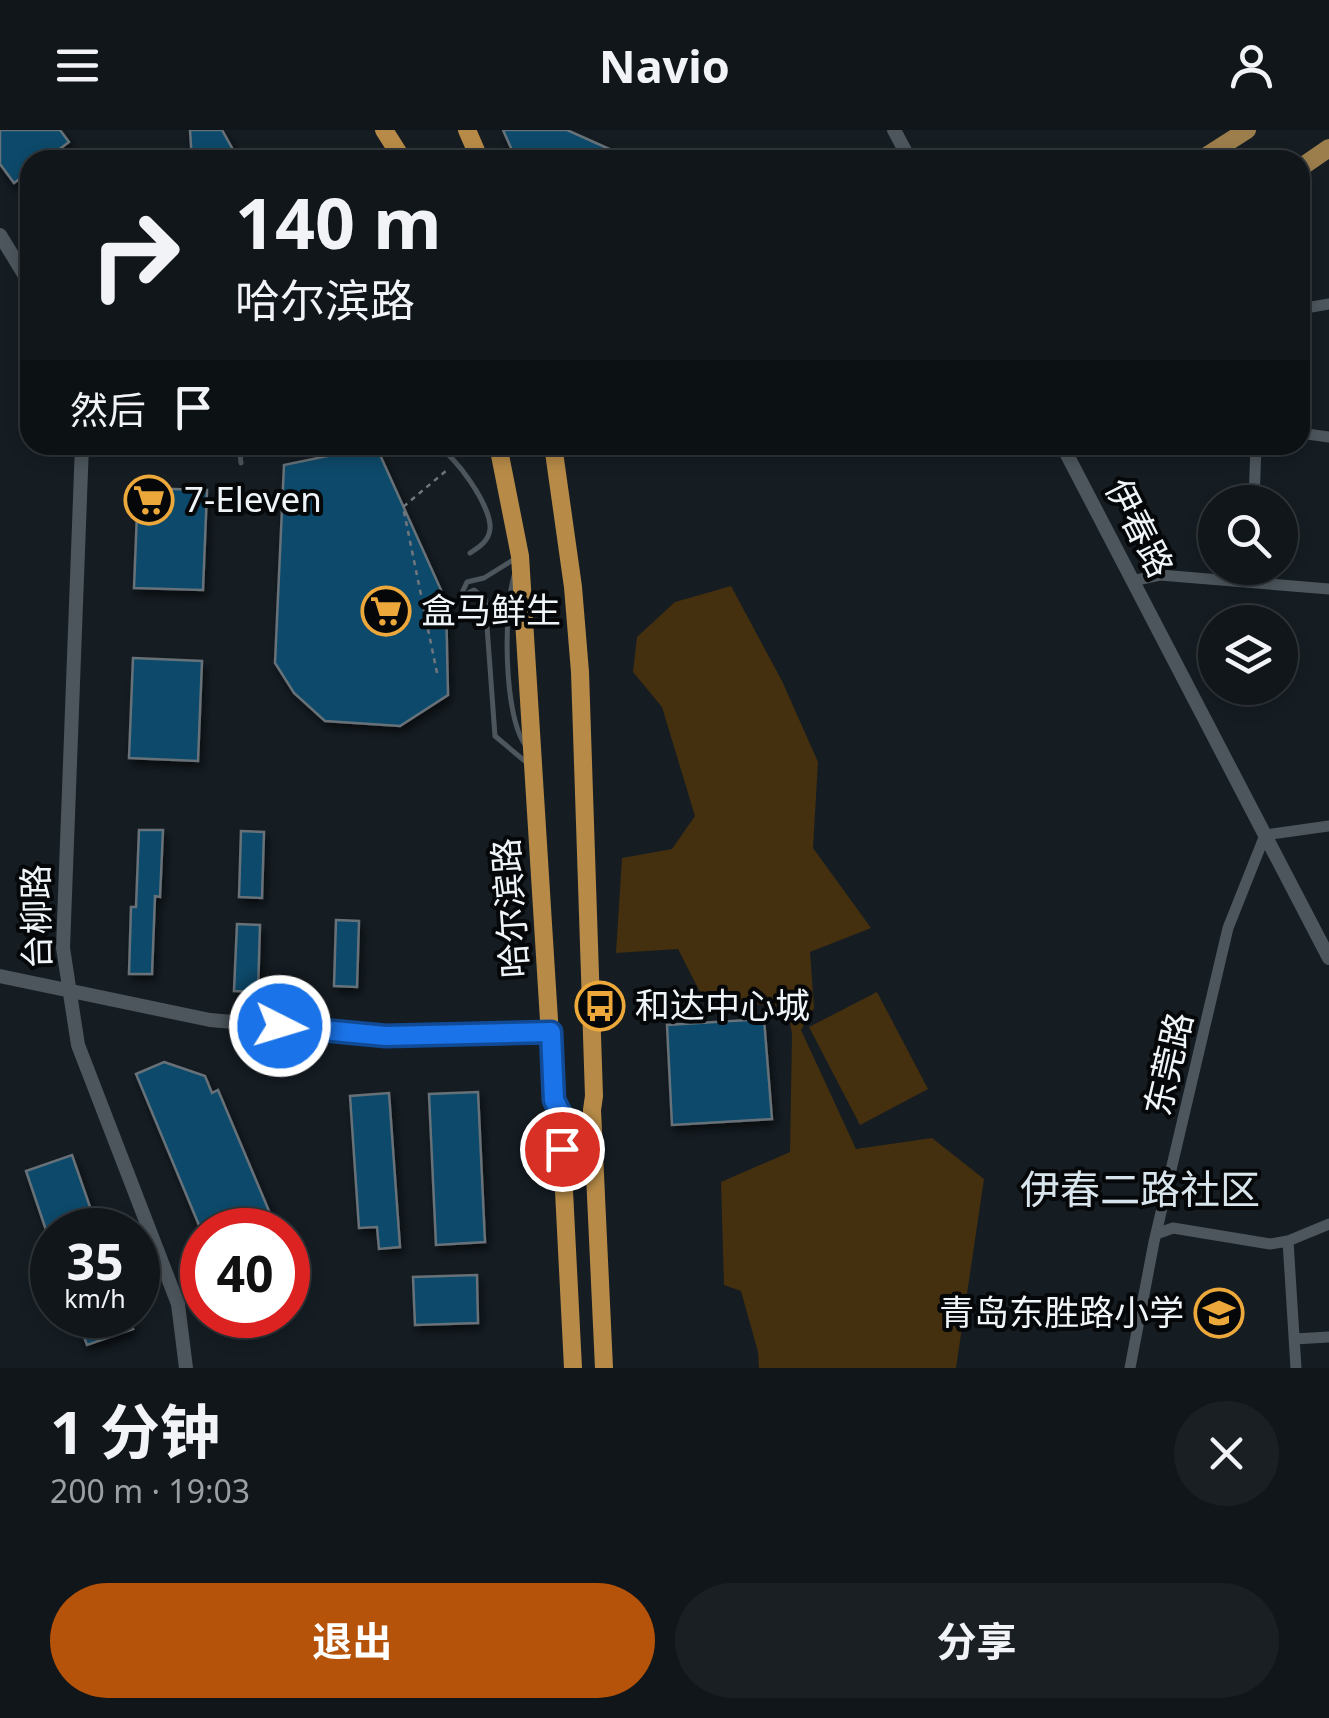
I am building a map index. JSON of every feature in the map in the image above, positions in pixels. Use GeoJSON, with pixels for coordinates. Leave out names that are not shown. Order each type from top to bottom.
{"type":"FeatureCollection","features":[{"type":"Feature","properties":{"kind":"highway","name":"哈尔滨路"},"geometry":{"type":"LineString","coordinates":[[499,455],[520,556],[554,1100],[560,1112],[573,1368]]}},
{"type":"Feature","properties":{"kind":"highway"},"geometry":{"type":"LineString","coordinates":[[556,455],[574,587],[580,672],[592,1110],[604,1368]]}},
{"type":"Feature","properties":{"kind":"main road"},"geometry":{"type":"LineString","coordinates":[[1216,150],[1247,130]]}},
{"type":"Feature","properties":{"kind":"street"},"geometry":{"type":"LineString","coordinates":[[0,236],[20,268]]}},
{"type":"Feature","properties":{"kind":"street","name":"台柳路"},"geometry":{"type":"LineString","coordinates":[[82,455],[63,948],[78,1045],[178,1304],[186,1368]]}},
{"type":"Feature","properties":{"kind":"street","name":"伊春路"},"geometry":{"type":"LineString","coordinates":[[1067,455],[1329,958]]}},
{"type":"Feature","properties":{"kind":"street"},"geometry":{"type":"LineString","coordinates":[[1255,485],[1256,455]]}},
{"type":"Feature","properties":{"kind":"street"},"geometry":{"type":"LineString","coordinates":[[1132,581],[1160,575],[1198,575]]}},
{"type":"Feature","properties":{"kind":"street"},"geometry":{"type":"LineString","coordinates":[[1298,583],[1329,589]]}},
{"type":"Feature","properties":{"kind":"street"},"geometry":{"type":"LineString","coordinates":[[1265,835],[1329,826]]}},
{"type":"Feature","properties":{"kind":"street","name":"东莞路"},"geometry":{"type":"LineString","coordinates":[[1130,1368],[1154,1242],[1228,928],[1265,835]]}},
{"type":"Feature","properties":{"kind":"street"},"geometry":{"type":"LineString","coordinates":[[0,976],[210,1020],[386,1036],[551,1032]]}},
{"type":"Feature","properties":{"kind":"street"},"geometry":{"type":"LineString","coordinates":[[1159,1233],[1173,1228],[1270,1244],[1329,1224]]}},
{"type":"Feature","properties":{"kind":"street"},"geometry":{"type":"LineString","coordinates":[[1288,1241],[1296,1368]]}},
{"type":"Feature","properties":{"kind":"street"},"geometry":{"type":"LineString","coordinates":[[1294,1339],[1329,1336]]}},
{"type":"Feature","properties":{"kind":"lane"},"geometry":{"type":"LineString","coordinates":[[241,455],[241,463]]}},
{"type":"Feature","properties":{"kind":"lane"},"geometry":{"type":"LineString","coordinates":[[449,455],[458,461],[490,522],[486,540],[470,553]]}},
{"type":"Feature","properties":{"kind":"lane"},"geometry":{"type":"LineString","coordinates":[[464,620],[462,588],[467,582],[484,578],[520,556]]}},
{"type":"Feature","properties":{"kind":"lane"},"geometry":{"type":"LineString","coordinates":[[463,605],[468,593],[474,590],[486,599],[495,736],[534,761]]}},
{"type":"Feature","properties":{"kind":"path"},"geometry":{"type":"LineString","coordinates":[[437,672],[404,507],[458,461]]}},
{"type":"Feature","properties":{"kind":"shaded area"},"geometry":{"type":"Polygon","coordinates":[[[731,586],[782,681],[818,762],[813,848],[871,928],[810,952],[814,1008],[801,1030],[856,1149],[932,1138],[984,1179],[956,1368],[759,1368],[741,1291],[724,1285],[721,1182],[790,1152],[792,1035],[788,1009],[702,996],[678,949],[616,953],[622,858],[672,849],[695,816],[662,707],[633,672],[637,637],[675,602],[731,586]]]}},
{"type":"Feature","properties":{"kind":"shaded area"},"geometry":{"type":"Polygon","coordinates":[[[877,992],[928,1089],[860,1125],[809,1027],[877,992]]]}},
{"type":"Feature","properties":{"kind":"building"},"geometry":{"type":"Polygon","coordinates":[[[0,130],[60,130],[69,142],[58,150],[20,150],[20,178],[14,183],[0,164],[0,130]]]}},
{"type":"Feature","properties":{"kind":"building"},"geometry":{"type":"Polygon","coordinates":[[[190,130],[222,130],[233,150],[191,150],[190,130]]]}},
{"type":"Feature","properties":{"kind":"building"},"geometry":{"type":"Polygon","coordinates":[[[503,130],[567,130],[612,150],[529,150],[512,150],[503,130]]]}},
{"type":"Feature","properties":{"kind":"building"},"geometry":{"type":"Polygon","coordinates":[[[332,455],[380,455],[446,601],[448,695],[400,726],[325,721],[294,693],[275,663],[284,465],[332,455]]]}},
{"type":"Feature","properties":{"kind":"building"},"geometry":{"type":"Polygon","coordinates":[[[138,488],[207,490],[203,590],[134,588],[138,488]]]}},
{"type":"Feature","properties":{"kind":"building"},"geometry":{"type":"Polygon","coordinates":[[[133,658],[202,661],[198,761],[129,758],[133,658]]]}},
{"type":"Feature","properties":{"kind":"building"},"geometry":{"type":"Polygon","coordinates":[[[139,830],[163,830],[152,974],[129,974],[139,830]]]}},
{"type":"Feature","properties":{"kind":"building"},"geometry":{"type":"Polygon","coordinates":[[[241,831],[264,832],[262,898],[239,897],[241,831]]]}},
{"type":"Feature","properties":{"kind":"building"},"geometry":{"type":"Polygon","coordinates":[[[336,920],[359,921],[357,987],[334,986],[336,920]]]}},
{"type":"Feature","properties":{"kind":"building"},"geometry":{"type":"Polygon","coordinates":[[[237,924],[260,925],[258,992],[234,991],[237,924]]]}},
{"type":"Feature","properties":{"kind":"building"},"geometry":{"type":"Polygon","coordinates":[[[764,1019],[772,1119],[672,1125],[667,1025],[764,1019]]]}},
{"type":"Feature","properties":{"kind":"building"},"geometry":{"type":"Polygon","coordinates":[[[164,1062],[205,1076],[212,1093],[218,1090],[268,1208],[192,1208],[136,1074],[164,1062]]]}},
{"type":"Feature","properties":{"kind":"building"},"geometry":{"type":"Polygon","coordinates":[[[478,1092],[485,1242],[436,1245],[429,1094],[478,1092]]]}},
{"type":"Feature","properties":{"kind":"building"},"geometry":{"type":"Polygon","coordinates":[[[389,1093],[400,1247],[379,1249],[377,1227],[359,1228],[350,1096],[389,1093]]]}},
{"type":"Feature","properties":{"kind":"building"},"geometry":{"type":"Polygon","coordinates":[[[72,1155],[90,1208],[39,1208],[26,1171],[72,1155]]]}},
{"type":"Feature","properties":{"kind":"building"},"geometry":{"type":"Polygon","coordinates":[[[477,1275],[478,1323],[415,1325],[413,1277],[477,1275]]]}},
{"type":"Feature","properties":{"kind":"building"},"geometry":{"type":"Polygon","coordinates":[[[84,1338],[107,1338],[87,1345],[84,1338]]]}},
{"type":"Feature","properties":{"kind":"place","name":"7-Eleven"},"geometry":{"type":"Point","coordinates":[149,500]}},
{"type":"Feature","properties":{"kind":"place","name":"盒马鲜生"},"geometry":{"type":"Point","coordinates":[386,611]}},
{"type":"Feature","properties":{"kind":"place","name":"和达中心城"},"geometry":{"type":"Point","coordinates":[600,1006]}},
{"type":"Feature","properties":{"kind":"place","name":"青岛东胜路小学"},"geometry":{"type":"Point","coordinates":[1219,1313]}},
{"type":"Feature","properties":{"kind":"district","name":"伊春二路社区"},"geometry":{"type":"Point","coordinates":[1140,1190]}},
{"type":"Feature","properties":{"kind":"route"},"geometry":{"type":"LineString","coordinates":[[280,1026],[386,1036],[551,1032],[554,1100],[560,1112],[562,1149]]}}]}
